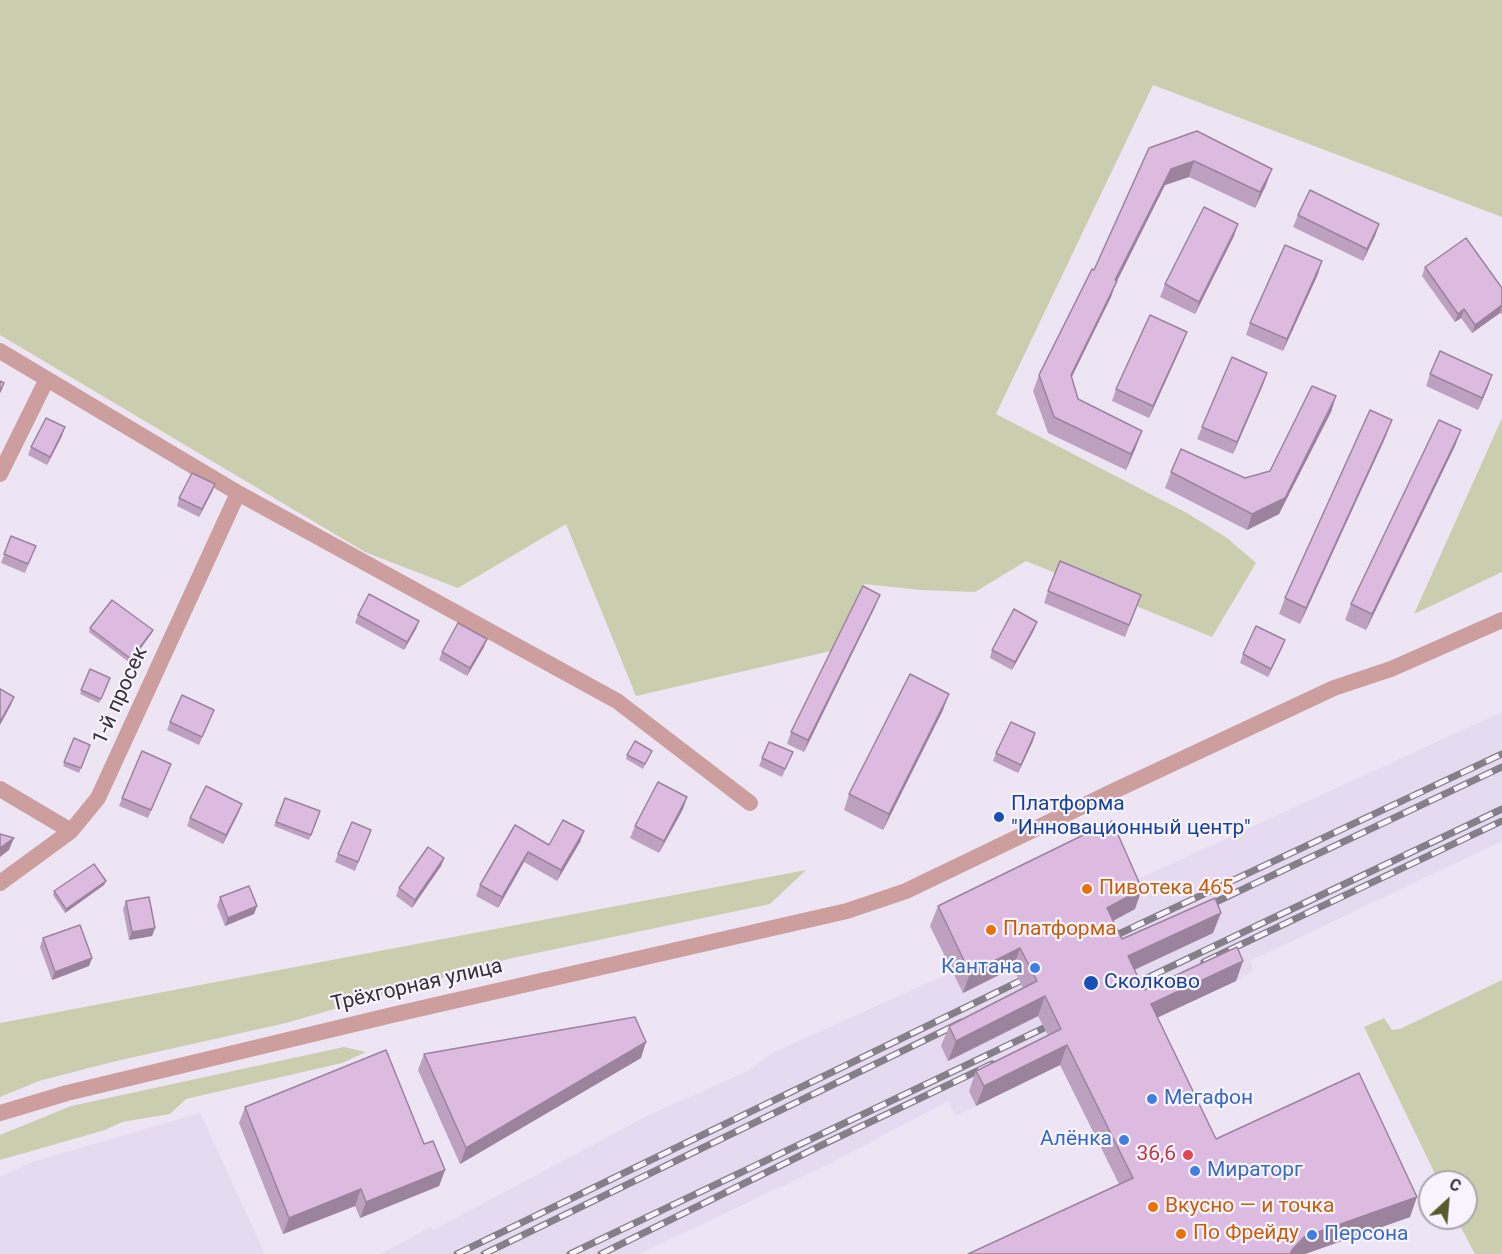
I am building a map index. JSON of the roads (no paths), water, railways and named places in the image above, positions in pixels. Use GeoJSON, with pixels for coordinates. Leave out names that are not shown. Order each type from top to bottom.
{"type":"FeatureCollection","features":[{"type":"Feature","properties":{"kind":"street"},"geometry":{"type":"LineString","coordinates":[[0,351],[238,493],[617,701],[750,803]]}},
{"type":"Feature","properties":{"kind":"street"},"geometry":{"type":"LineString","coordinates":[[0,474],[47,379]]}},
{"type":"Feature","properties":{"kind":"street","name":"1-й просек"},"geometry":{"type":"LineString","coordinates":[[0,883],[71,831],[98,798],[238,493]]}},
{"type":"Feature","properties":{"kind":"street","name":"Трёхгорная улица"},"geometry":{"type":"LineString","coordinates":[[0,1113],[66,1092],[334,1028],[847,911],[906,891],[1334,688],[1391,669],[1502,620]]}},
{"type":"Feature","properties":{"kind":"street"},"geometry":{"type":"LineString","coordinates":[[0,789],[71,831]]}},
{"type":"Feature","properties":{"kind":"railway"},"geometry":{"type":"LineString","coordinates":[[1106,940],[1502,754]]}},
{"type":"Feature","properties":{"kind":"railway"},"geometry":{"type":"LineString","coordinates":[[1201,909],[1502,767]]}},
{"type":"Feature","properties":{"kind":"railway"},"geometry":{"type":"LineString","coordinates":[[1126,988],[1502,809]]}},
{"type":"Feature","properties":{"kind":"railway"},"geometry":{"type":"LineString","coordinates":[[1204,962],[1502,821]]}},
{"type":"Feature","properties":{"kind":"railway"},"geometry":{"type":"LineString","coordinates":[[457,1254],[1020,981]]}},
{"type":"Feature","properties":{"kind":"railway"},"geometry":{"type":"LineString","coordinates":[[484,1254],[962,1022]]}},
{"type":"Feature","properties":{"kind":"railway"},"geometry":{"type":"LineString","coordinates":[[570,1254],[1044,1028]]}},
{"type":"Feature","properties":{"kind":"railway"},"geometry":{"type":"LineString","coordinates":[[601,1254],[992,1064]]}},
{"type":"Feature","properties":{"kind":"place","name":"Платформа \"Инновационный центр\""},"geometry":{"type":"Point","coordinates":[999,817]}},
{"type":"Feature","properties":{"kind":"place","name":"Пивотека 465"},"geometry":{"type":"Point","coordinates":[1087,889]}},
{"type":"Feature","properties":{"kind":"place","name":"Платформа"},"geometry":{"type":"Point","coordinates":[991,930]}},
{"type":"Feature","properties":{"kind":"place","name":"Кантана"},"geometry":{"type":"Point","coordinates":[1035,968]}},
{"type":"Feature","properties":{"kind":"place","name":"Сколково"},"geometry":{"type":"Point","coordinates":[1091,983]}},
{"type":"Feature","properties":{"kind":"place","name":"Мегафон"},"geometry":{"type":"Point","coordinates":[1152,1099]}},
{"type":"Feature","properties":{"kind":"place","name":"Алёнка"},"geometry":{"type":"Point","coordinates":[1124,1140]}},
{"type":"Feature","properties":{"kind":"place","name":"36,6"},"geometry":{"type":"Point","coordinates":[1188,1155]}},
{"type":"Feature","properties":{"kind":"place","name":"Мираторг"},"geometry":{"type":"Point","coordinates":[1195,1171]}},
{"type":"Feature","properties":{"kind":"place","name":"Вкусно — и точка"},"geometry":{"type":"Point","coordinates":[1153,1207]}},
{"type":"Feature","properties":{"kind":"place","name":"По Фрейду"},"geometry":{"type":"Point","coordinates":[1181,1234]}},
{"type":"Feature","properties":{"kind":"place","name":"Персона"},"geometry":{"type":"Point","coordinates":[1312,1235]}}]}
